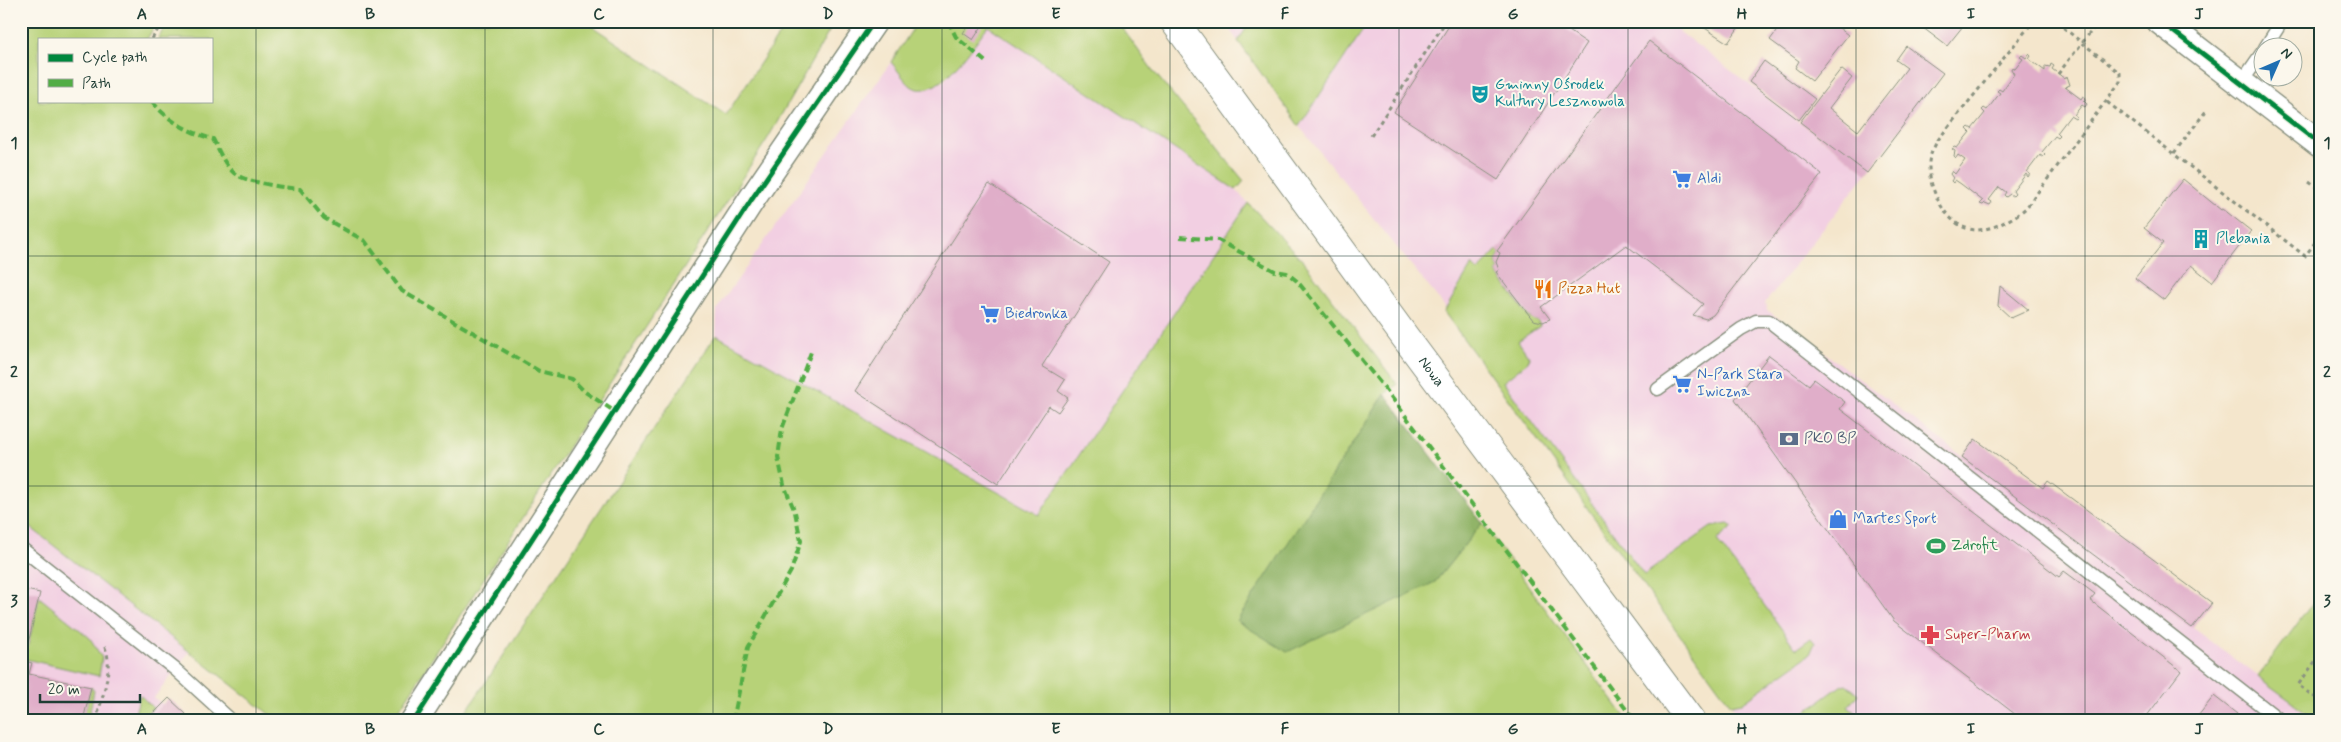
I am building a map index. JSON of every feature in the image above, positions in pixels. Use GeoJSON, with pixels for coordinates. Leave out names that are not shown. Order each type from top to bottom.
{"type":"FeatureCollection","features":[{"type":"Feature","properties":{"kind":"main road","name":"Nowa"},"geometry":{"type":"LineString","coordinates":[[1174,21],[1405,337],[1691,721]]}},
{"type":"Feature","properties":{"kind":"street"},"geometry":{"type":"LineString","coordinates":[[414,721],[747,207],[874,21]]}},
{"type":"Feature","properties":{"kind":"street"},"geometry":{"type":"LineString","coordinates":[[2160,21],[2320,144]]}},
{"type":"Feature","properties":{"kind":"lane"},"geometry":{"type":"LineString","coordinates":[[2271,38],[2282,21]]}},
{"type":"Feature","properties":{"kind":"lane"},"geometry":{"type":"LineString","coordinates":[[2242,83],[2254,64]]}},
{"type":"Feature","properties":{"kind":"lane"},"geometry":{"type":"LineString","coordinates":[[1658,389],[1741,328],[1756,321],[1769,322],[2281,721]]}},
{"type":"Feature","properties":{"kind":"lane"},"geometry":{"type":"LineString","coordinates":[[21,548],[176,670],[232,721]]}},
{"type":"Feature","properties":{"kind":"path"},"geometry":{"type":"LineString","coordinates":[[153,38],[163,21]]}},
{"type":"Feature","properties":{"kind":"path"},"geometry":{"type":"LineString","coordinates":[[1371,136],[1446,21]]}},
{"type":"Feature","properties":{"kind":"path"},"geometry":{"type":"LineString","coordinates":[[2037,21],[2032,23],[1937,141],[1929,161],[1934,195],[1958,224],[1976,230],[2015,218],[2026,208],[2107,102],[2120,82],[2120,73],[2055,21]]}},
{"type":"Feature","properties":{"kind":"path"},"geometry":{"type":"LineString","coordinates":[[2058,74],[2096,25]]}},
{"type":"Feature","properties":{"kind":"path"},"geometry":{"type":"LineString","coordinates":[[2107,102],[2305,256],[2320,236]]}},
{"type":"Feature","properties":{"kind":"path"},"geometry":{"type":"LineString","coordinates":[[2174,154],[2206,111]]}},
{"type":"Feature","properties":{"kind":"path"},"geometry":{"type":"LineString","coordinates":[[2308,182],[2320,190]]}},
{"type":"Feature","properties":{"kind":"path"},"geometry":{"type":"LineString","coordinates":[[96,721],[109,662],[107,651],[98,637]]}},
{"type":"Feature","properties":{"kind":"path"},"geometry":{"type":"LineString","coordinates":[[2320,655],[2298,685],[2320,701]]}},
{"type":"Feature","properties":{"kind":"shaded area"},"geometry":{"type":"Polygon","coordinates":[[[1223,21],[1251,21],[1238,41],[1223,21]]]}},
{"type":"Feature","properties":{"kind":"shaded area","name":"N-Park Stara Iwiczna"},"geometry":{"type":"Polygon","coordinates":[[[1369,21],[1665,21],[1867,173],[1765,303],[1767,310],[2318,721],[1743,721],[1444,312],[1445,307],[1299,126],[1369,21]]]}},
{"type":"Feature","properties":{"kind":"shaded area"},"geometry":{"type":"Polygon","coordinates":[[[988,26],[1236,190],[1248,203],[1039,516],[716,335],[717,309],[891,62],[912,87],[943,82],[988,26]]]}},
{"type":"Feature","properties":{"kind":"shaded area"},"geometry":{"type":"Polygon","coordinates":[[[21,520],[189,652],[154,698],[163,704],[169,698],[186,714],[180,721],[21,721],[21,520]]]}},
{"type":"Feature","properties":{"kind":"green space"},"geometry":{"type":"Polygon","coordinates":[[[21,21],[158,21],[148,38],[38,38],[38,102],[212,102],[212,38],[159,38],[168,21],[584,21],[726,115],[788,21],[835,21],[768,138],[392,721],[278,721],[21,520],[21,21]]]}},
{"type":"Feature","properties":{"kind":"green space"},"geometry":{"type":"Polygon","coordinates":[[[918,21],[1117,21],[1154,72],[1244,181],[1236,190],[988,26],[954,69],[943,79],[932,87],[921,89],[911,86],[891,62],[918,21]]]}},
{"type":"Feature","properties":{"kind":"green space"},"geometry":{"type":"Polygon","coordinates":[[[1251,21],[1369,21],[1299,126],[1238,41],[1251,21]]]}},
{"type":"Feature","properties":{"kind":"green space"},"geometry":{"type":"Polygon","coordinates":[[[1248,203],[1304,262],[1397,384],[1385,394],[1238,621],[1435,582],[1482,523],[1628,721],[460,721],[716,335],[1039,515],[1248,203]]]}},
{"type":"Feature","properties":{"kind":"green space"},"geometry":{"type":"Polygon","coordinates":[[[1497,250],[1500,253],[1496,262],[1499,270],[1496,272],[1528,316],[1539,323],[1540,326],[1518,341],[1529,357],[1528,362],[1503,382],[1644,575],[1711,527],[1728,524],[1733,527],[1717,540],[1796,649],[1811,638],[1815,643],[1810,654],[1742,703],[1731,705],[1444,312],[1472,265],[1478,271],[1497,250]]]}},
{"type":"Feature","properties":{"kind":"green space"},"geometry":{"type":"Polygon","coordinates":[[[1385,394],[1482,523],[1435,582],[1287,652],[1237,621],[1385,394]]]}},
{"type":"Feature","properties":{"kind":"green space"},"geometry":{"type":"Polygon","coordinates":[[[2320,593],[2320,721],[2318,721],[2258,677],[2320,593]]]}},
{"type":"Feature","properties":{"kind":"green space"},"geometry":{"type":"Polygon","coordinates":[[[39,597],[90,638],[102,658],[99,676],[25,659],[39,597]]]}},
{"type":"Feature","properties":{"kind":"green space"},"geometry":{"type":"Polygon","coordinates":[[[1846,684],[1858,694],[1848,707],[1867,721],[1793,721],[1842,685],[1846,684]]]}},
{"type":"Feature","properties":{"kind":"green space"},"geometry":{"type":"Polygon","coordinates":[[[91,687],[94,691],[88,721],[83,721],[91,687]]]}},
{"type":"Feature","properties":{"kind":"green space"},"geometry":{"type":"Polygon","coordinates":[[[140,695],[153,708],[143,717],[146,721],[133,721],[140,695]]]}},
{"type":"Feature","properties":{"kind":"building"},"geometry":{"type":"Polygon","coordinates":[[[971,21],[982,26],[973,40],[963,33],[971,21]]]}},
{"type":"Feature","properties":{"kind":"building"},"geometry":{"type":"Polygon","coordinates":[[[1452,21],[1554,21],[1587,43],[1498,180],[1394,112],[1452,21]]]}},
{"type":"Feature","properties":{"kind":"building"},"geometry":{"type":"Polygon","coordinates":[[[1694,21],[1743,21],[1728,43],[1694,21]]]}},
{"type":"Feature","properties":{"kind":"building"},"geometry":{"type":"Polygon","coordinates":[[[1784,21],[1839,21],[1842,24],[1839,28],[1848,35],[1812,81],[1795,68],[1799,61],[1770,40],[1784,21]]]}},
{"type":"Feature","properties":{"kind":"building"},"geometry":{"type":"Polygon","coordinates":[[[1914,21],[1967,21],[1947,46],[1914,21]]]}},
{"type":"Feature","properties":{"kind":"building"},"geometry":{"type":"Polygon","coordinates":[[[1649,41],[1822,174],[1713,315],[1706,319],[1693,315],[1703,304],[1626,245],[1541,307],[1550,319],[1543,322],[1533,320],[1496,272],[1499,270],[1496,262],[1500,253],[1497,251],[1649,41]]]}},
{"type":"Feature","properties":{"kind":"building"},"geometry":{"type":"Polygon","coordinates":[[[1906,46],[1943,73],[1867,173],[1800,122],[1841,69],[1852,78],[1829,108],[1858,131],[1907,68],[1896,60],[1906,46]]]}},
{"type":"Feature","properties":{"kind":"building"},"geometry":{"type":"Polygon","coordinates":[[[2029,54],[2031,56],[2029,59],[2045,71],[2045,66],[2050,67],[2051,64],[2054,66],[2052,69],[2065,79],[2067,76],[2070,85],[2065,87],[2081,99],[2083,96],[2086,98],[2084,101],[2087,104],[2085,107],[2082,105],[2074,115],[2077,117],[2075,119],[2070,116],[2057,133],[2060,136],[2058,138],[2055,136],[2042,152],[2045,155],[2043,157],[2040,155],[2027,172],[2030,174],[2028,177],[2026,174],[2013,191],[2015,194],[2013,196],[2010,194],[2006,197],[2004,195],[2006,192],[1999,187],[1989,200],[1992,202],[1990,205],[1985,203],[1983,205],[1980,204],[1983,201],[1961,184],[1955,180],[1953,183],[1951,181],[1953,178],[1950,174],[1952,171],[1955,174],[1965,160],[1958,155],[1956,158],[1954,156],[1955,151],[1952,149],[1954,147],[1957,148],[1970,132],[1967,129],[1969,127],[1972,129],[1985,113],[1982,110],[1984,108],[1987,110],[2000,93],[1997,91],[1999,89],[2002,91],[2014,74],[2011,69],[2012,67],[2015,69],[2023,59],[2020,57],[2022,55],[2026,58],[2029,54]]]}},
{"type":"Feature","properties":{"kind":"building"},"geometry":{"type":"Polygon","coordinates":[[[1764,61],[1815,99],[1799,120],[1749,82],[1764,61]]]}},
{"type":"Feature","properties":{"kind":"building","name":"Plebania"},"geometry":{"type":"Polygon","coordinates":[[[2183,179],[2221,210],[2223,209],[2251,231],[2212,282],[2191,265],[2164,300],[2135,278],[2163,243],[2144,228],[2183,179]]]}},
{"type":"Feature","properties":{"kind":"building","name":"Biedronka"},"geometry":{"type":"Polygon","coordinates":[[[989,184],[1109,262],[1042,366],[1065,380],[1058,391],[1068,398],[1058,412],[1049,406],[998,484],[855,391],[989,184]]]}},
{"type":"Feature","properties":{"kind":"building"},"geometry":{"type":"Polygon","coordinates":[[[2000,286],[2029,310],[2011,318],[1998,306],[2000,286]]]}},
{"type":"Feature","properties":{"kind":"building"},"geometry":{"type":"Polygon","coordinates":[[[1769,355],[1809,385],[1814,379],[1845,402],[1840,409],[2059,577],[2064,571],[2095,594],[2090,600],[2181,671],[2143,721],[2024,721],[1894,621],[1735,399],[1769,355]]]}},
{"type":"Feature","properties":{"kind":"building"},"geometry":{"type":"Polygon","coordinates":[[[1975,439],[2043,488],[2048,481],[2212,603],[2192,628],[1962,457],[1975,439]]]}},
{"type":"Feature","properties":{"kind":"building"},"geometry":{"type":"Polygon","coordinates":[[[21,589],[40,593],[24,661],[32,663],[29,674],[91,687],[83,721],[21,721],[21,589]]]}},
{"type":"Feature","properties":{"kind":"building"},"geometry":{"type":"Polygon","coordinates":[[[2214,696],[2246,721],[2194,721],[2214,696]]]}},
{"type":"Feature","properties":{"kind":"building"},"geometry":{"type":"Polygon","coordinates":[[[169,698],[186,714],[180,721],[154,721],[150,717],[169,698]]]}},
{"type":"Feature","properties":{"kind":"marked path"},"geometry":{"type":"LineString","coordinates":[[948,21],[956,37],[987,63]]}},
{"type":"Feature","properties":{"kind":"marked path"},"geometry":{"type":"LineString","coordinates":[[153,102],[164,114],[179,125],[213,139],[227,166],[239,176],[266,184],[300,189],[324,218],[365,241],[402,291],[539,371],[572,379],[585,392],[614,411]]}},
{"type":"Feature","properties":{"kind":"marked path"},"geometry":{"type":"LineString","coordinates":[[1180,237],[1218,240],[1275,271],[1287,273],[1297,281],[1386,390],[1635,721]]}},
{"type":"Feature","properties":{"kind":"marked path"},"geometry":{"type":"LineString","coordinates":[[733,721],[748,647],[791,571],[801,541],[795,512],[784,485],[778,457],[782,429],[811,352]]}},
{"type":"Feature","properties":{"kind":"cycle path"},"geometry":{"type":"LineString","coordinates":[[414,721],[752,199],[874,21]]}},
{"type":"Feature","properties":{"kind":"cycle path"},"geometry":{"type":"LineString","coordinates":[[2160,21],[2320,144]]}},
{"type":"Feature","properties":{"kind":"place","name":"Gminny Ośrodek Kultury Lesznowola"},"geometry":{"type":"Point","coordinates":[1480,94]}},
{"type":"Feature","properties":{"kind":"place","name":"Aldi"},"geometry":{"type":"Point","coordinates":[1682,179]}},
{"type":"Feature","properties":{"kind":"place","name":"Plebania"},"geometry":{"type":"Point","coordinates":[2201,239]}},
{"type":"Feature","properties":{"kind":"place","name":"Pizza Hut"},"geometry":{"type":"Point","coordinates":[1543,289]}},
{"type":"Feature","properties":{"kind":"place","name":"Biedronka"},"geometry":{"type":"Point","coordinates":[990,314]}},
{"type":"Feature","properties":{"kind":"place","name":"N-Park Stara Iwiczna"},"geometry":{"type":"Point","coordinates":[1682,384]}},
{"type":"Feature","properties":{"kind":"place","name":"PKO BP"},"geometry":{"type":"Point","coordinates":[1789,439]}},
{"type":"Feature","properties":{"kind":"place","name":"Martes Sport"},"geometry":{"type":"Point","coordinates":[1838,519]}},
{"type":"Feature","properties":{"kind":"place","name":"Zdrofit"},"geometry":{"type":"Point","coordinates":[1936,546]}},
{"type":"Feature","properties":{"kind":"place","name":"Super-Pharm"},"geometry":{"type":"Point","coordinates":[1930,635]}}]}
